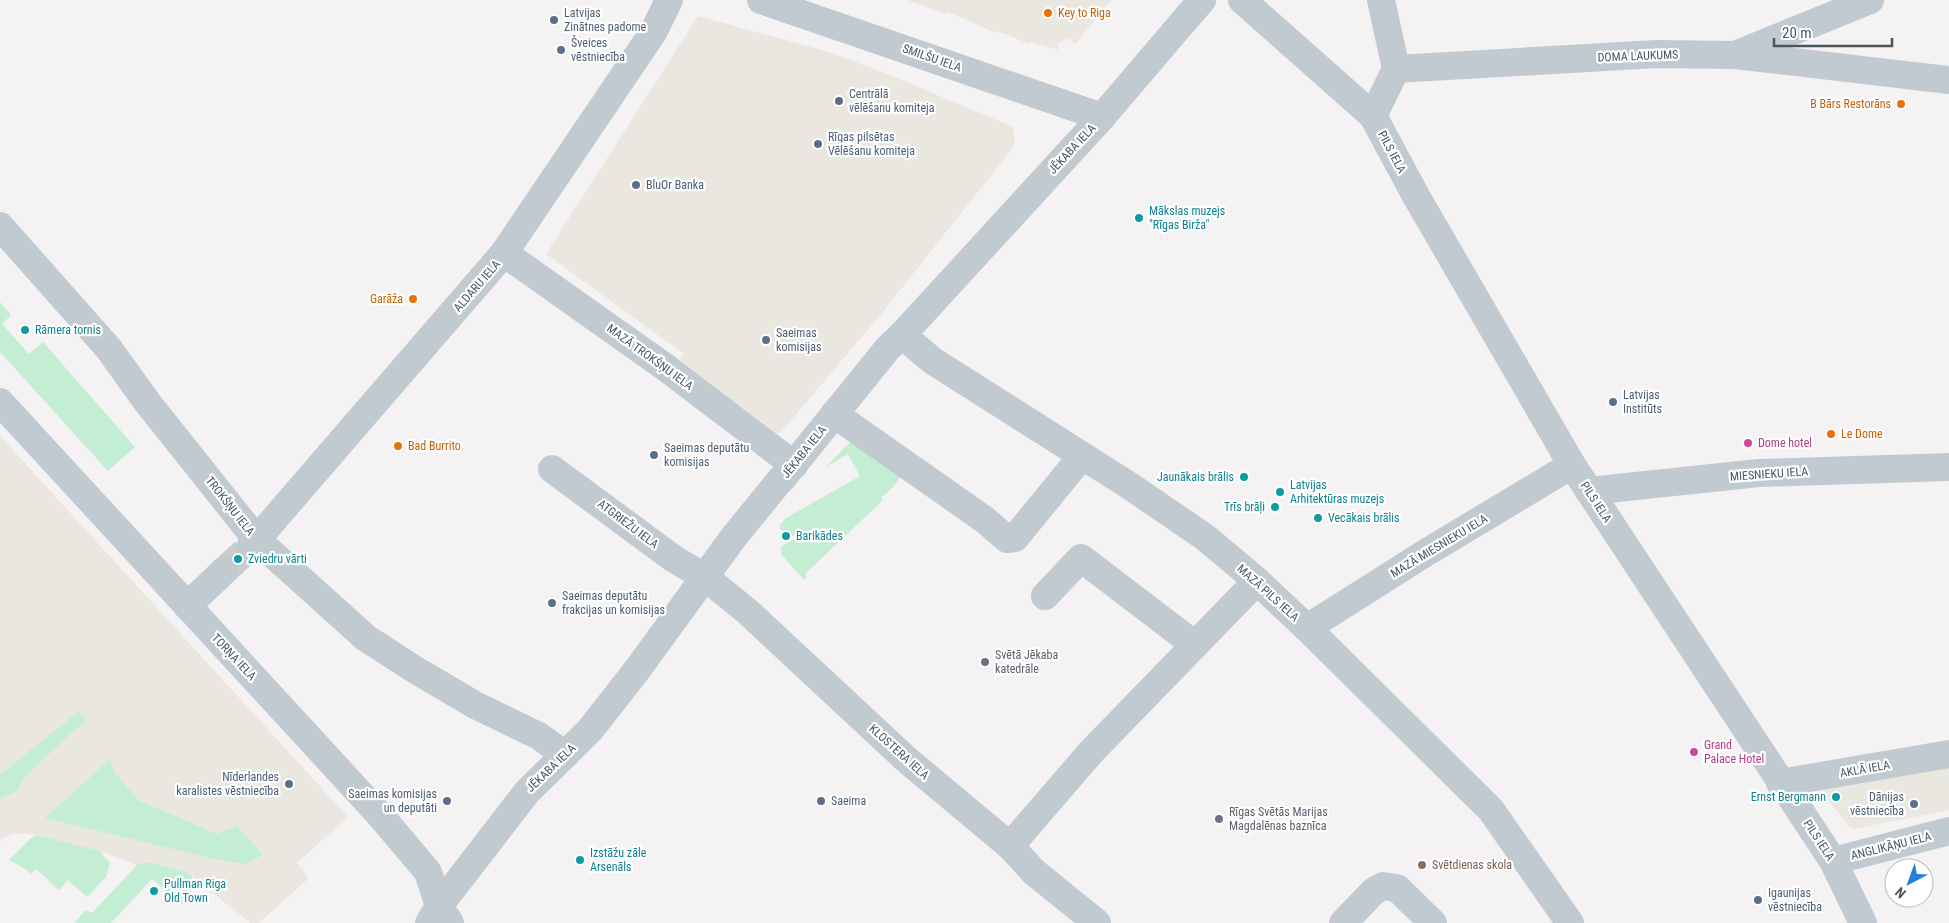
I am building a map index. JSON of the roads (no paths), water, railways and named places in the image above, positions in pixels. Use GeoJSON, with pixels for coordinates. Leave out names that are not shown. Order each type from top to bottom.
{"type":"FeatureCollection","features":[{"type":"Feature","properties":{"kind":"street","name":"ALDARU IELA"},"geometry":{"type":"LineString","coordinates":[[254,543],[504,253],[654,31],[669,0]]}},
{"type":"Feature","properties":{"kind":"street","name":"SMILŠU IELA"},"geometry":{"type":"LineString","coordinates":[[761,0],[1102,117]]}},
{"type":"Feature","properties":{"kind":"street","name":"JĒKABA IELA"},"geometry":{"type":"LineString","coordinates":[[439,917],[527,792],[590,730],[637,670],[733,538],[888,348],[1102,117],[1202,0]]}},
{"type":"Feature","properties":{"kind":"street"},"geometry":{"type":"LineString","coordinates":[[1242,0],[1372,116]]}},
{"type":"Feature","properties":{"kind":"street"},"geometry":{"type":"LineString","coordinates":[[1381,0],[1396,69]]}},
{"type":"Feature","properties":{"kind":"street"},"geometry":{"type":"LineString","coordinates":[[1735,55],[1870,0]]}},
{"type":"Feature","properties":{"kind":"street","name":"DOMA LAUKUMS"},"geometry":{"type":"LineString","coordinates":[[1396,69],[1657,54],[1735,55],[1949,80]]}},
{"type":"Feature","properties":{"kind":"street","name":"PILS IELA"},"geometry":{"type":"LineString","coordinates":[[1396,69],[1372,116],[1411,188],[1572,465],[1833,861],[1863,923]]}},
{"type":"Feature","properties":{"kind":"street","name":"TROKŠŅU IELA"},"geometry":{"type":"LineString","coordinates":[[0,226],[109,349],[254,543],[366,638],[475,705],[539,736],[565,756]]}},
{"type":"Feature","properties":{"kind":"street","name":"MAZĀ TROKŠŅU IELA"},"geometry":{"type":"LineString","coordinates":[[504,253],[665,367],[788,472]]}},
{"type":"Feature","properties":{"kind":"street","name":"MAZĀ PILS IELA"},"geometry":{"type":"LineString","coordinates":[[902,335],[933,362],[1082,456],[1206,538],[1257,581],[1491,810],[1570,923]]}},
{"type":"Feature","properties":{"kind":"street","name":"TORŅA IELA"},"geometry":{"type":"LineString","coordinates":[[0,402],[379,814],[428,872],[439,917]]}},
{"type":"Feature","properties":{"kind":"street"},"geometry":{"type":"LineString","coordinates":[[834,414],[985,520],[1007,539],[1015,538],[1082,456]]}},
{"type":"Feature","properties":{"kind":"street","name":"MAZĀ MIESNIEKU IELA"},"geometry":{"type":"LineString","coordinates":[[1307,628],[1427,552],[1572,465]]}},
{"type":"Feature","properties":{"kind":"street","name":"MIESNIEKU IELA"},"geometry":{"type":"LineString","coordinates":[[1589,491],[1759,473],[1949,467]]}},
{"type":"Feature","properties":{"kind":"street","name":"ATGRIEŽU IELA"},"geometry":{"type":"LineString","coordinates":[[552,468],[674,559],[705,576]]}},
{"type":"Feature","properties":{"kind":"street"},"geometry":{"type":"LineString","coordinates":[[1045,596],[1081,558],[1195,645]]}},
{"type":"Feature","properties":{"kind":"street"},"geometry":{"type":"LineString","coordinates":[[187,606],[224,571]]}},
{"type":"Feature","properties":{"kind":"street","name":"KLOSTERA IELA"},"geometry":{"type":"LineString","coordinates":[[705,576],[748,612],[907,760],[1010,846],[1034,872],[1097,923]]}},
{"type":"Feature","properties":{"kind":"street"},"geometry":{"type":"LineString","coordinates":[[1010,846],[1091,752],[1257,581]]}},
{"type":"Feature","properties":{"kind":"street","name":"AKLĀ IELA"},"geometry":{"type":"LineString","coordinates":[[1780,783],[1949,754]]}},
{"type":"Feature","properties":{"kind":"street","name":"ANGLIKĀŅU IELA"},"geometry":{"type":"LineString","coordinates":[[1833,861],[1949,831]]}},
{"type":"Feature","properties":{"kind":"street"},"geometry":{"type":"LineString","coordinates":[[1343,923],[1374,891],[1383,886],[1397,888],[1433,923]]}},
{"type":"Feature","properties":{"kind":"tunnel"},"geometry":{"type":"LineString","coordinates":[[224,571],[251,546]]}},
{"type":"Feature","properties":{"kind":"place","name":"Key to Riga"},"geometry":{"type":"Point","coordinates":[1048,13]}},
{"type":"Feature","properties":{"kind":"place","name":"Latvijas Zinātnes padome"},"geometry":{"type":"Point","coordinates":[554,20]}},
{"type":"Feature","properties":{"kind":"place","name":"Šveices vēstniecība"},"geometry":{"type":"Point","coordinates":[561,50]}},
{"type":"Feature","properties":{"kind":"place","name":"Centrālā vēlēšanu komiteja"},"geometry":{"type":"Point","coordinates":[839,101]}},
{"type":"Feature","properties":{"kind":"place","name":"B Bārs Restorāns"},"geometry":{"type":"Point","coordinates":[1901,104]}},
{"type":"Feature","properties":{"kind":"place","name":"Rīgas pilsētas Vēlēšanu komiteja"},"geometry":{"type":"Point","coordinates":[818,144]}},
{"type":"Feature","properties":{"kind":"place","name":"BluOr Banka"},"geometry":{"type":"Point","coordinates":[636,185]}},
{"type":"Feature","properties":{"kind":"place","name":"Mākslas muzejs \"Rīgas Birža\""},"geometry":{"type":"Point","coordinates":[1139,218]}},
{"type":"Feature","properties":{"kind":"place","name":"Garāža"},"geometry":{"type":"Point","coordinates":[413,299]}},
{"type":"Feature","properties":{"kind":"place","name":"Rāmera tornis"},"geometry":{"type":"Point","coordinates":[25,330]}},
{"type":"Feature","properties":{"kind":"place","name":"Saeimas komisijas"},"geometry":{"type":"Point","coordinates":[766,340]}},
{"type":"Feature","properties":{"kind":"place","name":"Latvijas Institūts"},"geometry":{"type":"Point","coordinates":[1613,402]}},
{"type":"Feature","properties":{"kind":"place","name":"Le Dome"},"geometry":{"type":"Point","coordinates":[1831,434]}},
{"type":"Feature","properties":{"kind":"place","name":"Dome hotel"},"geometry":{"type":"Point","coordinates":[1748,443]}},
{"type":"Feature","properties":{"kind":"place","name":"Bad Burrito"},"geometry":{"type":"Point","coordinates":[398,446]}},
{"type":"Feature","properties":{"kind":"place","name":"Saeimas deputātu komisijas"},"geometry":{"type":"Point","coordinates":[654,455]}},
{"type":"Feature","properties":{"kind":"place","name":"Jaunākais brālis"},"geometry":{"type":"Point","coordinates":[1244,477]}},
{"type":"Feature","properties":{"kind":"place","name":"Latvijas Arhitektūras muzejs"},"geometry":{"type":"Point","coordinates":[1280,492]}},
{"type":"Feature","properties":{"kind":"place","name":"Trīs brāļi"},"geometry":{"type":"Point","coordinates":[1275,507]}},
{"type":"Feature","properties":{"kind":"place","name":"Vecākais brālis"},"geometry":{"type":"Point","coordinates":[1318,518]}},
{"type":"Feature","properties":{"kind":"place","name":"Barikādes"},"geometry":{"type":"Point","coordinates":[786,536]}},
{"type":"Feature","properties":{"kind":"place","name":"Zviedru vārti"},"geometry":{"type":"Point","coordinates":[238,559]}},
{"type":"Feature","properties":{"kind":"place","name":"Saeimas deputātu frakcijas un komisijas"},"geometry":{"type":"Point","coordinates":[552,603]}},
{"type":"Feature","properties":{"kind":"place","name":"Svētā Jēkaba katedrāle"},"geometry":{"type":"Point","coordinates":[985,662]}},
{"type":"Feature","properties":{"kind":"place","name":"Grand Palace Hotel"},"geometry":{"type":"Point","coordinates":[1694,752]}},
{"type":"Feature","properties":{"kind":"place","name":"Nīderlandes karalistes vēstniecība"},"geometry":{"type":"Point","coordinates":[289,784]}},
{"type":"Feature","properties":{"kind":"place","name":"Ernst Bergmann"},"geometry":{"type":"Point","coordinates":[1836,797]}},
{"type":"Feature","properties":{"kind":"place","name":"Saeimas komisijas un deputāti"},"geometry":{"type":"Point","coordinates":[447,801]}},
{"type":"Feature","properties":{"kind":"place","name":"Saeima"},"geometry":{"type":"Point","coordinates":[821,801]}},
{"type":"Feature","properties":{"kind":"place","name":"Dānijas vēstniecība"},"geometry":{"type":"Point","coordinates":[1914,804]}},
{"type":"Feature","properties":{"kind":"place","name":"Rīgas Svētās Marijas Magdalēnas baznīca"},"geometry":{"type":"Point","coordinates":[1219,819]}},
{"type":"Feature","properties":{"kind":"place","name":"Izstāžu zāle Arsenāls"},"geometry":{"type":"Point","coordinates":[580,860]}},
{"type":"Feature","properties":{"kind":"place","name":"Svētdienas skola"},"geometry":{"type":"Point","coordinates":[1422,865]}},
{"type":"Feature","properties":{"kind":"place","name":"Pullman Riga Old Town"},"geometry":{"type":"Point","coordinates":[154,891]}},
{"type":"Feature","properties":{"kind":"place","name":"Igaunijas vēstniecība"},"geometry":{"type":"Point","coordinates":[1758,900]}}]}
